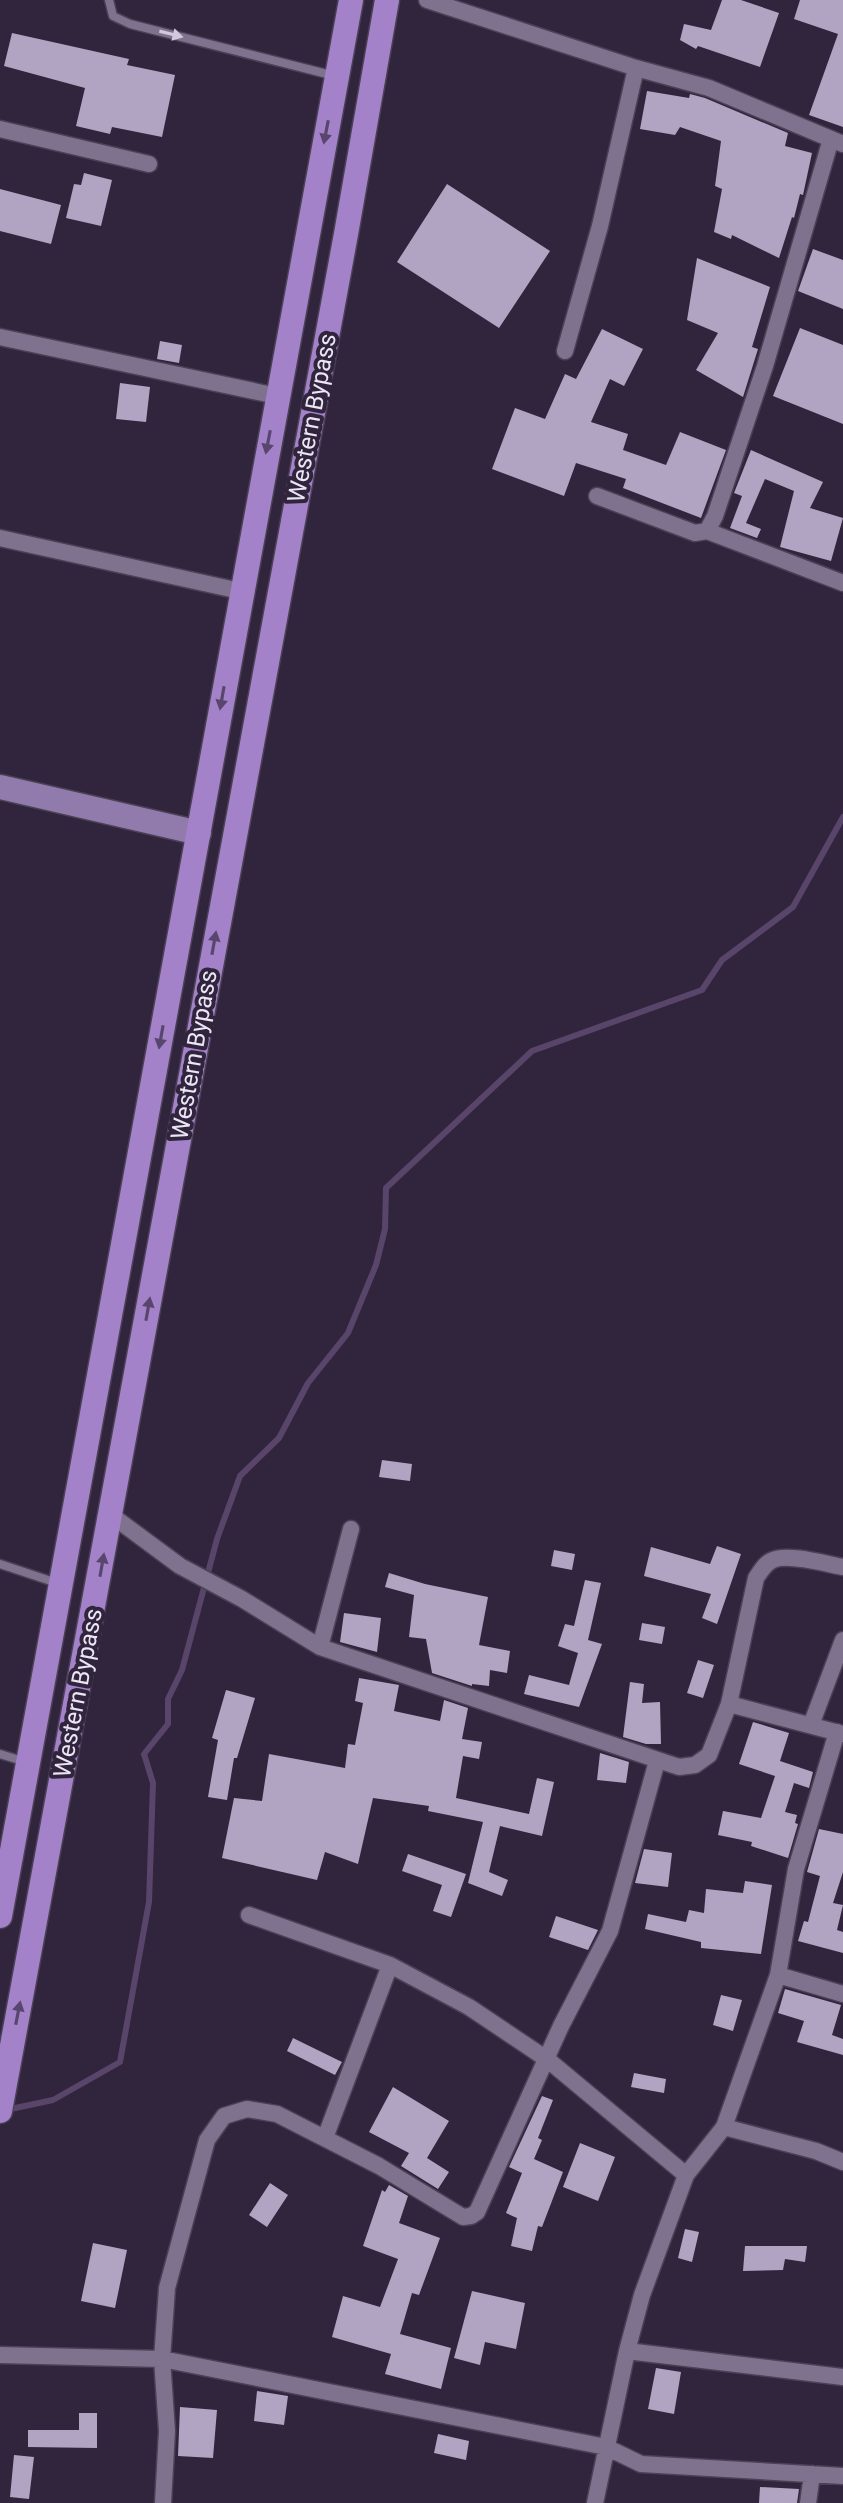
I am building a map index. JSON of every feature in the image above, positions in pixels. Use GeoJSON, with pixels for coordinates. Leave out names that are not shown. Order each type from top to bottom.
{"type":"FeatureCollection","features":[{"type":"Feature","properties":{"kind":"main road","name":"Western Bypass"},"geometry":{"type":"LineString","coordinates":[[0,1916],[199,833],[240,591],[351,0]]}},
{"type":"Feature","properties":{"kind":"main road","name":"Western Bypass"},"geometry":{"type":"LineString","coordinates":[[2,2100],[387,0]]}},
{"type":"Feature","properties":{"kind":"street"},"geometry":{"type":"LineString","coordinates":[[427,0],[741,99],[837,142],[715,516],[707,531]]}},
{"type":"Feature","properties":{"kind":"street"},"geometry":{"type":"LineString","coordinates":[[565,351],[600,226],[636,68]]}},
{"type":"Feature","properties":{"kind":"street"},"geometry":{"type":"LineString","coordinates":[[0,129],[149,164]]}},
{"type":"Feature","properties":{"kind":"street"},"geometry":{"type":"LineString","coordinates":[[0,337],[277,396]]}},
{"type":"Feature","properties":{"kind":"street"},"geometry":{"type":"LineString","coordinates":[[597,496],[695,533],[707,531],[843,583]]}},
{"type":"Feature","properties":{"kind":"street"},"geometry":{"type":"LineString","coordinates":[[0,538],[240,591]]}},
{"type":"Feature","properties":{"kind":"street"},"geometry":{"type":"LineString","coordinates":[[0,787],[199,833]]}},
{"type":"Feature","properties":{"kind":"street"},"geometry":{"type":"LineString","coordinates":[[111,1515],[180,1566],[242,1599],[320,1647],[679,1767],[695,1765],[709,1755],[729,1704],[756,1578],[765,1565],[775,1558],[794,1558],[843,1567]]}},
{"type":"Feature","properties":{"kind":"street"},"geometry":{"type":"LineString","coordinates":[[320,1647],[351,1529]]}},
{"type":"Feature","properties":{"kind":"street"},"geometry":{"type":"LineString","coordinates":[[811,1725],[843,1640]]}},
{"type":"Feature","properties":{"kind":"street"},"geometry":{"type":"LineString","coordinates":[[595,2503],[627,2351],[648,2275],[686,2175],[724,2127],[778,1975],[796,1869],[840,1733],[729,1704]]}},
{"type":"Feature","properties":{"kind":"street"},"geometry":{"type":"LineString","coordinates":[[163,2503],[167,2431],[162,2359],[167,2288],[207,2140],[224,2116],[247,2109],[277,2114],[379,2166],[463,2217],[477,2212],[561,2026],[610,1931],[657,1761]]}},
{"type":"Feature","properties":{"kind":"street"},"geometry":{"type":"LineString","coordinates":[[249,1915],[390,1965],[469,2007],[548,2060],[686,2175]]}},
{"type":"Feature","properties":{"kind":"street"},"geometry":{"type":"LineString","coordinates":[[325,2138],[390,1965]]}},
{"type":"Feature","properties":{"kind":"street"},"geometry":{"type":"LineString","coordinates":[[778,1975],[843,1994]]}},
{"type":"Feature","properties":{"kind":"street"},"geometry":{"type":"LineString","coordinates":[[724,2127],[816,2151],[843,2162]]}},
{"type":"Feature","properties":{"kind":"street"},"geometry":{"type":"LineString","coordinates":[[627,2351],[843,2377]]}},
{"type":"Feature","properties":{"kind":"street"},"geometry":{"type":"LineString","coordinates":[[0,2355],[162,2359],[606,2447],[641,2464],[843,2476]]}},
{"type":"Feature","properties":{"kind":"street"},"geometry":{"type":"LineString","coordinates":[[808,2503],[812,2474]]}},
{"type":"Feature","properties":{"kind":"lane"},"geometry":{"type":"LineString","coordinates":[[109,0],[113,16],[130,24],[337,76]]}},
{"type":"Feature","properties":{"kind":"lane"},"geometry":{"type":"LineString","coordinates":[[0,1564],[62,1584]]}},
{"type":"Feature","properties":{"kind":"lane"},"geometry":{"type":"LineString","coordinates":[[0,1754],[29,1762]]}},
{"type":"Feature","properties":{"kind":"building"},"geometry":{"type":"Polygon","coordinates":[[[722,0],[741,0],[779,13],[760,67],[698,46],[696,49],[680,40],[684,24],[711,30],[722,0]]]}},
{"type":"Feature","properties":{"kind":"building"},"geometry":{"type":"Polygon","coordinates":[[[800,0],[843,0],[843,127],[809,115],[838,34],[794,19],[800,0]]]}},
{"type":"Feature","properties":{"kind":"building"},"geometry":{"type":"Polygon","coordinates":[[[12,33],[129,59],[127,65],[175,75],[162,137],[112,127],[110,134],[76,126],[85,88],[4,66],[12,33]]]}},
{"type":"Feature","properties":{"kind":"building"},"geometry":{"type":"Polygon","coordinates":[[[647,91],[705,98],[788,133],[785,146],[812,153],[803,195],[800,194],[779,258],[732,235],[731,239],[714,232],[722,189],[715,186],[721,141],[680,127],[675,135],[640,129],[647,91]]]}},
{"type":"Feature","properties":{"kind":"building"},"geometry":{"type":"Polygon","coordinates":[[[84,173],[112,180],[101,226],[66,218],[74,184],[81,185],[84,173]]]}},
{"type":"Feature","properties":{"kind":"building"},"geometry":{"type":"Polygon","coordinates":[[[447,184],[550,251],[499,328],[397,262],[447,184]]]}},
{"type":"Feature","properties":{"kind":"building"},"geometry":{"type":"Polygon","coordinates":[[[0,189],[61,205],[51,244],[0,231],[0,189]]]}},
{"type":"Feature","properties":{"kind":"building"},"geometry":{"type":"Polygon","coordinates":[[[813,249],[843,260],[843,309],[798,291],[813,249]]]}},
{"type":"Feature","properties":{"kind":"building"},"geometry":{"type":"Polygon","coordinates":[[[697,258],[770,287],[752,347],[758,349],[743,397],[696,370],[718,333],[687,320],[697,258]]]}},
{"type":"Feature","properties":{"kind":"building"},"geometry":{"type":"Polygon","coordinates":[[[800,328],[843,345],[843,424],[773,396],[800,328]]]}},
{"type":"Feature","properties":{"kind":"building"},"geometry":{"type":"Polygon","coordinates":[[[602,329],[643,349],[624,386],[610,379],[591,422],[628,434],[623,450],[666,465],[680,432],[726,450],[701,518],[623,488],[626,479],[576,463],[564,496],[492,469],[515,408],[545,419],[565,374],[576,379],[602,329]]]}},
{"type":"Feature","properties":{"kind":"building"},"geometry":{"type":"Polygon","coordinates":[[[160,341],[182,345],[179,363],[157,359],[160,341]]]}},
{"type":"Feature","properties":{"kind":"building"},"geometry":{"type":"Polygon","coordinates":[[[120,383],[150,387],[146,422],[116,419],[120,383]]]}},
{"type":"Feature","properties":{"kind":"building"},"geometry":{"type":"Polygon","coordinates":[[[751,450],[823,482],[810,508],[843,518],[831,561],[780,547],[794,491],[765,479],[746,523],[761,529],[757,538],[730,528],[742,496],[734,493],[751,450]]]}},
{"type":"Feature","properties":{"kind":"building"},"geometry":{"type":"Polygon","coordinates":[[[382,1460],[412,1464],[410,1481],[379,1477],[382,1460]]]}},
{"type":"Feature","properties":{"kind":"building"},"geometry":{"type":"Polygon","coordinates":[[[717,1546],[741,1554],[717,1624],[702,1618],[711,1594],[644,1576],[651,1547],[710,1564],[717,1546]]]}},
{"type":"Feature","properties":{"kind":"building"},"geometry":{"type":"Polygon","coordinates":[[[554,1550],[575,1554],[572,1570],[551,1566],[554,1550]]]}},
{"type":"Feature","properties":{"kind":"building"},"geometry":{"type":"Polygon","coordinates":[[[389,1573],[488,1597],[479,1645],[510,1651],[507,1673],[490,1670],[489,1686],[472,1686],[432,1673],[426,1639],[409,1637],[414,1595],[385,1587],[389,1573]]]}},
{"type":"Feature","properties":{"kind":"building"},"geometry":{"type":"Polygon","coordinates":[[[585,1580],[601,1583],[588,1640],[602,1644],[579,1707],[524,1694],[529,1675],[569,1685],[578,1653],[558,1646],[565,1624],[574,1626],[585,1580]]]}},
{"type":"Feature","properties":{"kind":"building"},"geometry":{"type":"Polygon","coordinates":[[[344,1613],[381,1618],[377,1652],[340,1642],[344,1613]]]}},
{"type":"Feature","properties":{"kind":"building"},"geometry":{"type":"Polygon","coordinates":[[[642,1623],[665,1627],[662,1644],[639,1640],[642,1623]]]}},
{"type":"Feature","properties":{"kind":"building"},"geometry":{"type":"Polygon","coordinates":[[[698,1660],[714,1665],[703,1698],[687,1693],[698,1660]]]}},
{"type":"Feature","properties":{"kind":"building"},"geometry":{"type":"Polygon","coordinates":[[[359,1678],[399,1685],[394,1711],[440,1721],[444,1700],[468,1708],[462,1739],[482,1742],[479,1759],[463,1756],[456,1798],[529,1814],[537,1778],[554,1782],[542,1836],[500,1826],[489,1872],[508,1880],[502,1896],[468,1883],[483,1822],[428,1811],[429,1806],[373,1798],[358,1864],[325,1852],[317,1880],[222,1858],[234,1798],[262,1801],[269,1754],[345,1768],[348,1744],[355,1745],[363,1703],[355,1701],[359,1678]]]}},
{"type":"Feature","properties":{"kind":"building"},"geometry":{"type":"Polygon","coordinates":[[[630,1682],[644,1684],[642,1703],[660,1702],[661,1744],[646,1744],[623,1737],[630,1682]]]}},
{"type":"Feature","properties":{"kind":"building"},"geometry":{"type":"Polygon","coordinates":[[[226,1690],[255,1698],[237,1758],[234,1758],[227,1800],[208,1797],[218,1740],[212,1738],[226,1690]]]}},
{"type":"Feature","properties":{"kind":"building"},"geometry":{"type":"Polygon","coordinates":[[[753,1722],[789,1733],[780,1761],[813,1772],[809,1788],[794,1783],[785,1812],[797,1815],[795,1823],[798,1824],[788,1858],[751,1846],[752,1842],[718,1835],[723,1811],[761,1818],[775,1776],[739,1764],[753,1722]]]}},
{"type":"Feature","properties":{"kind":"building"},"geometry":{"type":"Polygon","coordinates":[[[600,1753],[629,1762],[626,1783],[597,1780],[600,1753]]]}},
{"type":"Feature","properties":{"kind":"building"},"geometry":{"type":"Polygon","coordinates":[[[819,1829],[843,1834],[843,1872],[833,1903],[843,1905],[837,1930],[843,1932],[843,1953],[798,1941],[804,1921],[808,1922],[820,1876],[807,1872],[819,1829]]]}},
{"type":"Feature","properties":{"kind":"building"},"geometry":{"type":"Polygon","coordinates":[[[644,1849],[672,1853],[668,1887],[635,1883],[644,1849]]]}},
{"type":"Feature","properties":{"kind":"building"},"geometry":{"type":"Polygon","coordinates":[[[408,1854],[466,1874],[451,1917],[433,1911],[442,1885],[402,1871],[408,1854]]]}},
{"type":"Feature","properties":{"kind":"building"},"geometry":{"type":"Polygon","coordinates":[[[745,1881],[772,1885],[761,1954],[701,1948],[701,1942],[645,1929],[648,1914],[686,1922],[689,1910],[704,1913],[706,1889],[743,1893],[745,1881]]]}},
{"type":"Feature","properties":{"kind":"building"},"geometry":{"type":"Polygon","coordinates":[[[556,1916],[598,1930],[588,1950],[549,1937],[556,1916]]]}},
{"type":"Feature","properties":{"kind":"building"},"geometry":{"type":"Polygon","coordinates":[[[785,1989],[841,2005],[832,2035],[843,2039],[843,2055],[797,2042],[804,2021],[778,2013],[785,1989]]]}},
{"type":"Feature","properties":{"kind":"building"},"geometry":{"type":"Polygon","coordinates":[[[721,1995],[742,2000],[733,2031],[713,2025],[721,1995]]]}},
{"type":"Feature","properties":{"kind":"building"},"geometry":{"type":"Polygon","coordinates":[[[293,2038],[342,2062],[335,2075],[287,2051],[293,2038]]]}},
{"type":"Feature","properties":{"kind":"building"},"geometry":{"type":"Polygon","coordinates":[[[634,2073],[666,2079],[664,2093],[631,2087],[634,2073]]]}},
{"type":"Feature","properties":{"kind":"building"},"geometry":{"type":"Polygon","coordinates":[[[393,2087],[449,2121],[427,2158],[449,2172],[438,2189],[401,2166],[409,2153],[369,2132],[393,2087]]]}},
{"type":"Feature","properties":{"kind":"building"},"geometry":{"type":"Polygon","coordinates":[[[542,2096],[553,2100],[538,2138],[542,2140],[534,2159],[563,2172],[542,2227],[538,2226],[532,2251],[511,2246],[517,2218],[506,2213],[522,2173],[509,2167],[542,2096]]]}},
{"type":"Feature","properties":{"kind":"building"},"geometry":{"type":"Polygon","coordinates":[[[580,2143],[615,2157],[598,2201],[563,2187],[580,2143]]]}},
{"type":"Feature","properties":{"kind":"building"},"geometry":{"type":"Polygon","coordinates":[[[270,2183],[288,2195],[267,2227],[249,2215],[270,2183]]]}},
{"type":"Feature","properties":{"kind":"building"},"geometry":{"type":"Polygon","coordinates":[[[389,2185],[408,2196],[399,2223],[440,2238],[419,2295],[412,2293],[400,2334],[451,2348],[441,2389],[385,2374],[391,2354],[332,2337],[343,2296],[380,2307],[398,2259],[363,2246],[382,2190],[385,2192],[389,2185]]]}},
{"type":"Feature","properties":{"kind":"building"},"geometry":{"type":"Polygon","coordinates":[[[685,2229],[699,2232],[692,2262],[678,2258],[685,2229]]]}},
{"type":"Feature","properties":{"kind":"building"},"geometry":{"type":"Polygon","coordinates":[[[93,2243],[127,2250],[115,2308],[81,2301],[93,2243]]]}},
{"type":"Feature","properties":{"kind":"building"},"geometry":{"type":"Polygon","coordinates":[[[745,2246],[807,2246],[805,2262],[785,2259],[783,2270],[743,2271],[745,2246]]]}},
{"type":"Feature","properties":{"kind":"building"},"geometry":{"type":"Polygon","coordinates":[[[472,2291],[525,2303],[516,2349],[485,2342],[480,2365],[454,2358],[472,2291]]]}},
{"type":"Feature","properties":{"kind":"building"},"geometry":{"type":"Polygon","coordinates":[[[656,2368],[681,2372],[674,2414],[648,2409],[656,2368]]]}},
{"type":"Feature","properties":{"kind":"building"},"geometry":{"type":"Polygon","coordinates":[[[257,2391],[288,2396],[284,2425],[254,2421],[257,2391]]]}},
{"type":"Feature","properties":{"kind":"building"},"geometry":{"type":"Polygon","coordinates":[[[180,2407],[217,2410],[213,2458],[178,2456],[180,2407]]]}},
{"type":"Feature","properties":{"kind":"building"},"geometry":{"type":"Polygon","coordinates":[[[79,2413],[97,2413],[97,2448],[28,2447],[28,2430],[79,2430],[79,2413]]]}},
{"type":"Feature","properties":{"kind":"building"},"geometry":{"type":"Polygon","coordinates":[[[438,2434],[469,2441],[466,2460],[434,2453],[438,2434]]]}},
{"type":"Feature","properties":{"kind":"building"},"geometry":{"type":"Polygon","coordinates":[[[14,2455],[34,2457],[29,2499],[10,2497],[14,2455]]]}},
{"type":"Feature","properties":{"kind":"building"},"geometry":{"type":"Polygon","coordinates":[[[760,2487],[799,2489],[797,2503],[759,2503],[760,2487]]]}},
{"type":"Feature","properties":{"kind":"waterway"},"geometry":{"type":"LineString","coordinates":[[6,2110],[53,2100],[120,2062],[149,1902],[153,1783],[144,1754],[168,1724],[168,1699],[182,1670],[217,1539],[240,1476],[279,1438],[308,1383],[348,1333],[376,1265],[385,1229],[386,1188],[532,1051],[702,990],[722,960],[793,907],[843,817]]}}]}
